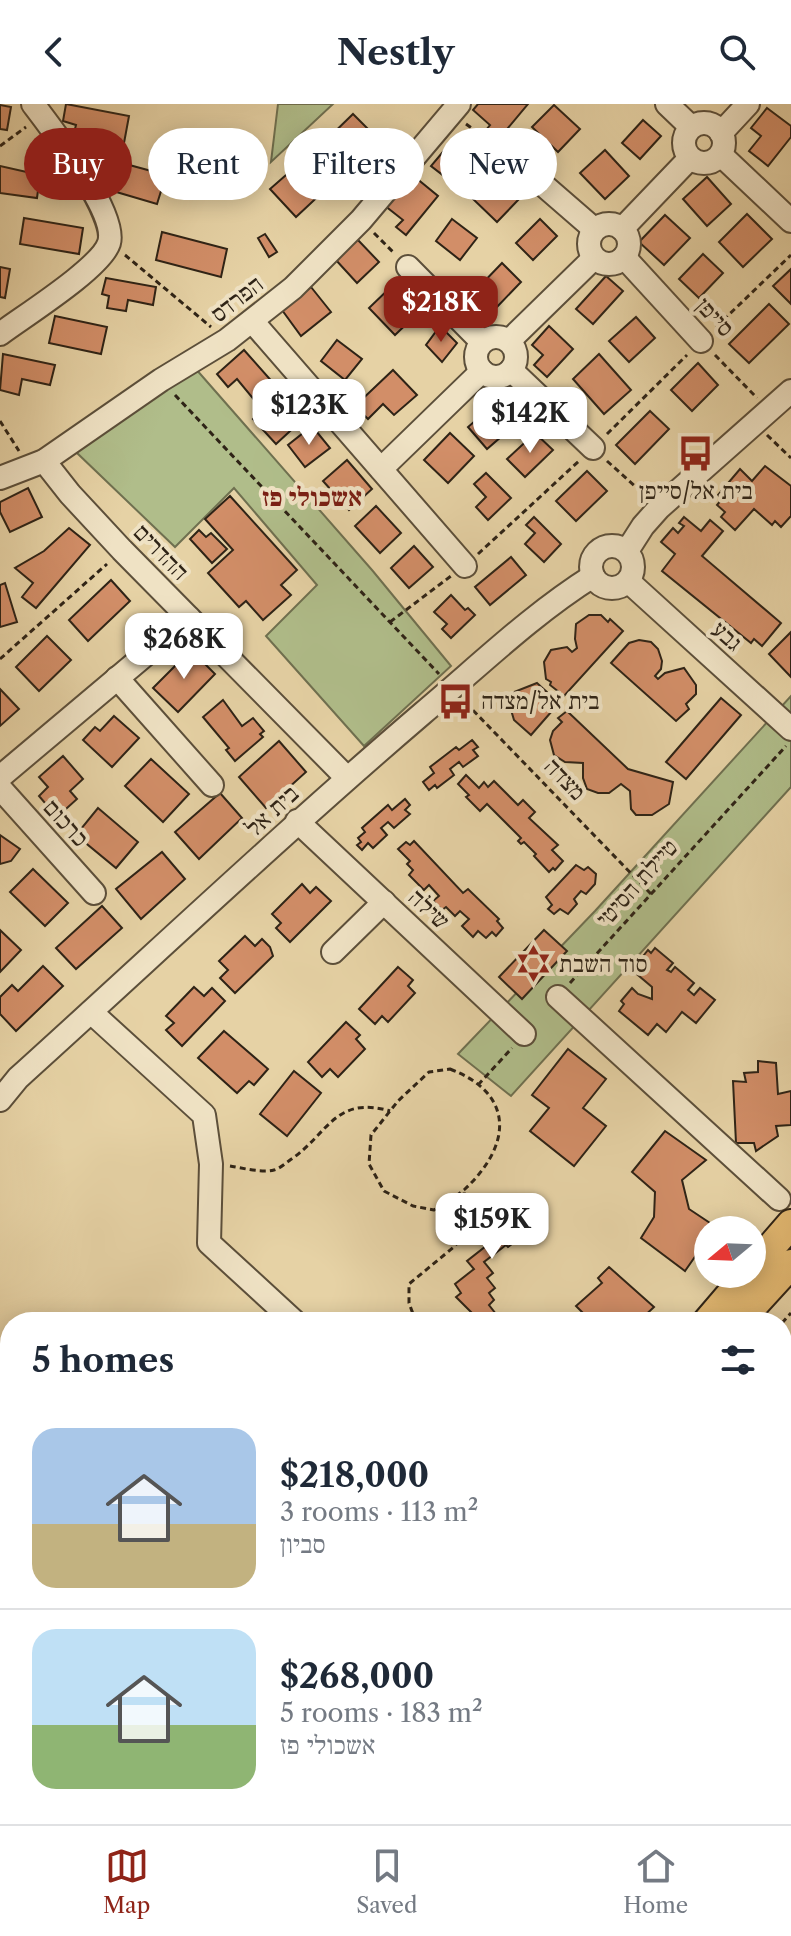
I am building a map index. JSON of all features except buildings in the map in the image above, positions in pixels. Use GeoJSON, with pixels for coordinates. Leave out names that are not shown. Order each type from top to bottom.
{"type":"FeatureCollection","features":[{"type":"Feature","properties":{"kind":"main road"},"geometry":{"type":"LineString","coordinates":[[766,1244],[785,1211]]}},
{"type":"Feature","properties":{"kind":"main road"},"geometry":{"type":"LineString","coordinates":[[747,1312],[791,1264]]}},
{"type":"Feature","properties":{"kind":"main road"},"geometry":{"type":"LineString","coordinates":[[716,1312],[736,1288]]}},
{"type":"Feature","properties":{"kind":"street"},"geometry":{"type":"LineString","coordinates":[[667,104],[691,127]]}},
{"type":"Feature","properties":{"kind":"street"},"geometry":{"type":"LineString","coordinates":[[748,104],[721,144],[709,163],[702,164],[690,158],[683,142],[691,127],[704,123],[717,127],[721,144],[791,221]]}},
{"type":"Feature","properties":{"kind":"street"},"geometry":{"type":"LineString","coordinates":[[0,334],[98,262],[109,243],[110,224],[90,186],[37,109]]}},
{"type":"Feature","properties":{"kind":"street","name":"הפרדס"},"geometry":{"type":"LineString","coordinates":[[0,478],[36,464],[227,340],[293,288],[361,220],[455,109]]}},
{"type":"Feature","properties":{"kind":"street"},"geometry":{"type":"LineString","coordinates":[[622,229],[690,158]]}},
{"type":"Feature","properties":{"kind":"street"},"geometry":{"type":"LineString","coordinates":[[557,197],[594,229]]}},
{"type":"Feature","properties":{"kind":"street"},"geometry":{"type":"LineString","coordinates":[[611,223],[622,229],[629,246],[624,257],[612,264],[594,258],[589,240],[594,229],[611,223]]}},
{"type":"Feature","properties":{"kind":"street","name":"סייפן"},"geometry":{"type":"LineString","coordinates":[[624,257],[701,341]]}},
{"type":"Feature","properties":{"kind":"street"},"geometry":{"type":"LineString","coordinates":[[509,341],[594,258]]}},
{"type":"Feature","properties":{"kind":"street"},"geometry":{"type":"LineString","coordinates":[[408,267],[482,342]]}},
{"type":"Feature","properties":{"kind":"street"},"geometry":{"type":"LineString","coordinates":[[252,321],[465,566]]}},
{"type":"Feature","properties":{"kind":"street"},"geometry":{"type":"LineString","coordinates":[[492,337],[509,341],[515,352],[511,370],[500,377],[487,375],[476,360],[482,342],[492,337]]}},
{"type":"Feature","properties":{"kind":"street"},"geometry":{"type":"LineString","coordinates":[[511,370],[593,448]]}},
{"type":"Feature","properties":{"kind":"street"},"geometry":{"type":"LineString","coordinates":[[381,469],[482,371]]}},
{"type":"Feature","properties":{"kind":"street"},"geometry":{"type":"LineString","coordinates":[[627,551],[659,508],[791,391]]}},
{"type":"Feature","properties":{"kind":"street","name":"ההדרים"},"geometry":{"type":"LineString","coordinates":[[36,464],[70,494],[347,778]]}},
{"type":"Feature","properties":{"kind":"street"},"geometry":{"type":"LineString","coordinates":[[613,545],[627,551],[633,569],[628,581],[622,586],[602,586],[593,576],[591,561],[599,549],[613,545]]}},
{"type":"Feature","properties":{"kind":"street","name":"בית אל"},"geometry":{"type":"LineString","coordinates":[[0,1100],[18,1078],[297,821],[543,608],[593,576]]}},
{"type":"Feature","properties":{"kind":"street","name":"גבע"},"geometry":{"type":"LineString","coordinates":[[628,581],[791,729]]}},
{"type":"Feature","properties":{"kind":"street"},"geometry":{"type":"LineString","coordinates":[[0,777],[189,618]]}},
{"type":"Feature","properties":{"kind":"street"},"geometry":{"type":"LineString","coordinates":[[117,678],[212,785]]}},
{"type":"Feature","properties":{"kind":"street","name":"כרכום"},"geometry":{"type":"LineString","coordinates":[[0,788],[94,893]]}},
{"type":"Feature","properties":{"kind":"street","name":"שילה"},"geometry":{"type":"LineString","coordinates":[[297,821],[524,1034]]}},
{"type":"Feature","properties":{"kind":"street"},"geometry":{"type":"LineString","coordinates":[[333,952],[384,902]]}},
{"type":"Feature","properties":{"kind":"street"},"geometry":{"type":"LineString","coordinates":[[558,997],[785,1211]]}},
{"type":"Feature","properties":{"kind":"street"},"geometry":{"type":"LineString","coordinates":[[91,1012],[204,1115],[211,1164],[209,1243],[284,1312]]}},
{"type":"Feature","properties":{"kind":"path"},"geometry":{"type":"LineString","coordinates":[[0,146],[37,109]]}},
{"type":"Feature","properties":{"kind":"path"},"geometry":{"type":"LineString","coordinates":[[455,109],[477,128]]}},
{"type":"Feature","properties":{"kind":"path"},"geometry":{"type":"LineString","coordinates":[[361,220],[408,267]]}},
{"type":"Feature","properties":{"kind":"path"},"geometry":{"type":"LineString","coordinates":[[109,243],[227,340]]}},
{"type":"Feature","properties":{"kind":"path"},"geometry":{"type":"LineString","coordinates":[[390,622],[465,566],[593,448],[791,255]]}},
{"type":"Feature","properties":{"kind":"path","name":"סייפן"},"geometry":{"type":"LineString","coordinates":[[701,341],[791,458]]}},
{"type":"Feature","properties":{"kind":"path","name":"מצדה"},"geometry":{"type":"LineString","coordinates":[[161,380],[452,689],[651,894]]}},
{"type":"Feature","properties":{"kind":"path"},"geometry":{"type":"LineString","coordinates":[[0,421],[36,464]]}},
{"type":"Feature","properties":{"kind":"path"},"geometry":{"type":"LineString","coordinates":[[593,448],[659,508]]}},
{"type":"Feature","properties":{"kind":"path"},"geometry":{"type":"LineString","coordinates":[[0,659],[122,550]]}},
{"type":"Feature","properties":{"kind":"path","name":"טיילת הסיטי"},"geometry":{"type":"LineString","coordinates":[[558,997],[791,740]]}},
{"type":"Feature","properties":{"kind":"path"},"geometry":{"type":"LineString","coordinates":[[478,1085],[524,1034]]}},
{"type":"Feature","properties":{"kind":"path"},"geometry":{"type":"LineString","coordinates":[[450,1069],[471,1077],[478,1085],[494,1102],[501,1129],[492,1157],[464,1189],[434,1210],[413,1206],[384,1191],[369,1164],[371,1135],[390,1111],[429,1072],[450,1069]]}},
{"type":"Feature","properties":{"kind":"path"},"geometry":{"type":"LineString","coordinates":[[211,1164],[274,1170],[303,1151],[327,1123],[349,1110],[376,1107],[390,1111]]}},
{"type":"Feature","properties":{"kind":"path"},"geometry":{"type":"LineString","coordinates":[[412,1312],[409,1284],[455,1246],[467,1227],[464,1189]]}},
{"type":"Feature","properties":{"kind":"green space"},"geometry":{"type":"Polygon","coordinates":[[[278,104],[333,104],[307,128],[284,128],[284,150],[271,162],[278,104]]]}},
{"type":"Feature","properties":{"kind":"green space"},"geometry":{"type":"Polygon","coordinates":[[[195,368],[372,570],[451,666],[364,746],[266,636],[317,585],[234,488],[175,547],[76,452],[195,368]]]}},
{"type":"Feature","properties":{"kind":"green space"},"geometry":{"type":"Polygon","coordinates":[[[791,696],[791,787],[511,1096],[458,1054],[595,911],[791,696]]]}},
{"type":"Feature","properties":{"kind":"place","name":"בית אל/סייפן"},"geometry":{"type":"Point","coordinates":[696,454]}},
{"type":"Feature","properties":{"kind":"place","name":"בית אל/מצדה"},"geometry":{"type":"Point","coordinates":[455,701]}},
{"type":"Feature","properties":{"kind":"place","name":"סוד השבת"},"geometry":{"type":"Point","coordinates":[533,964]}},
{"type":"Feature","properties":{"kind":"district","name":"אשכולי פז"},"geometry":{"type":"Point","coordinates":[312,497]}}]}
